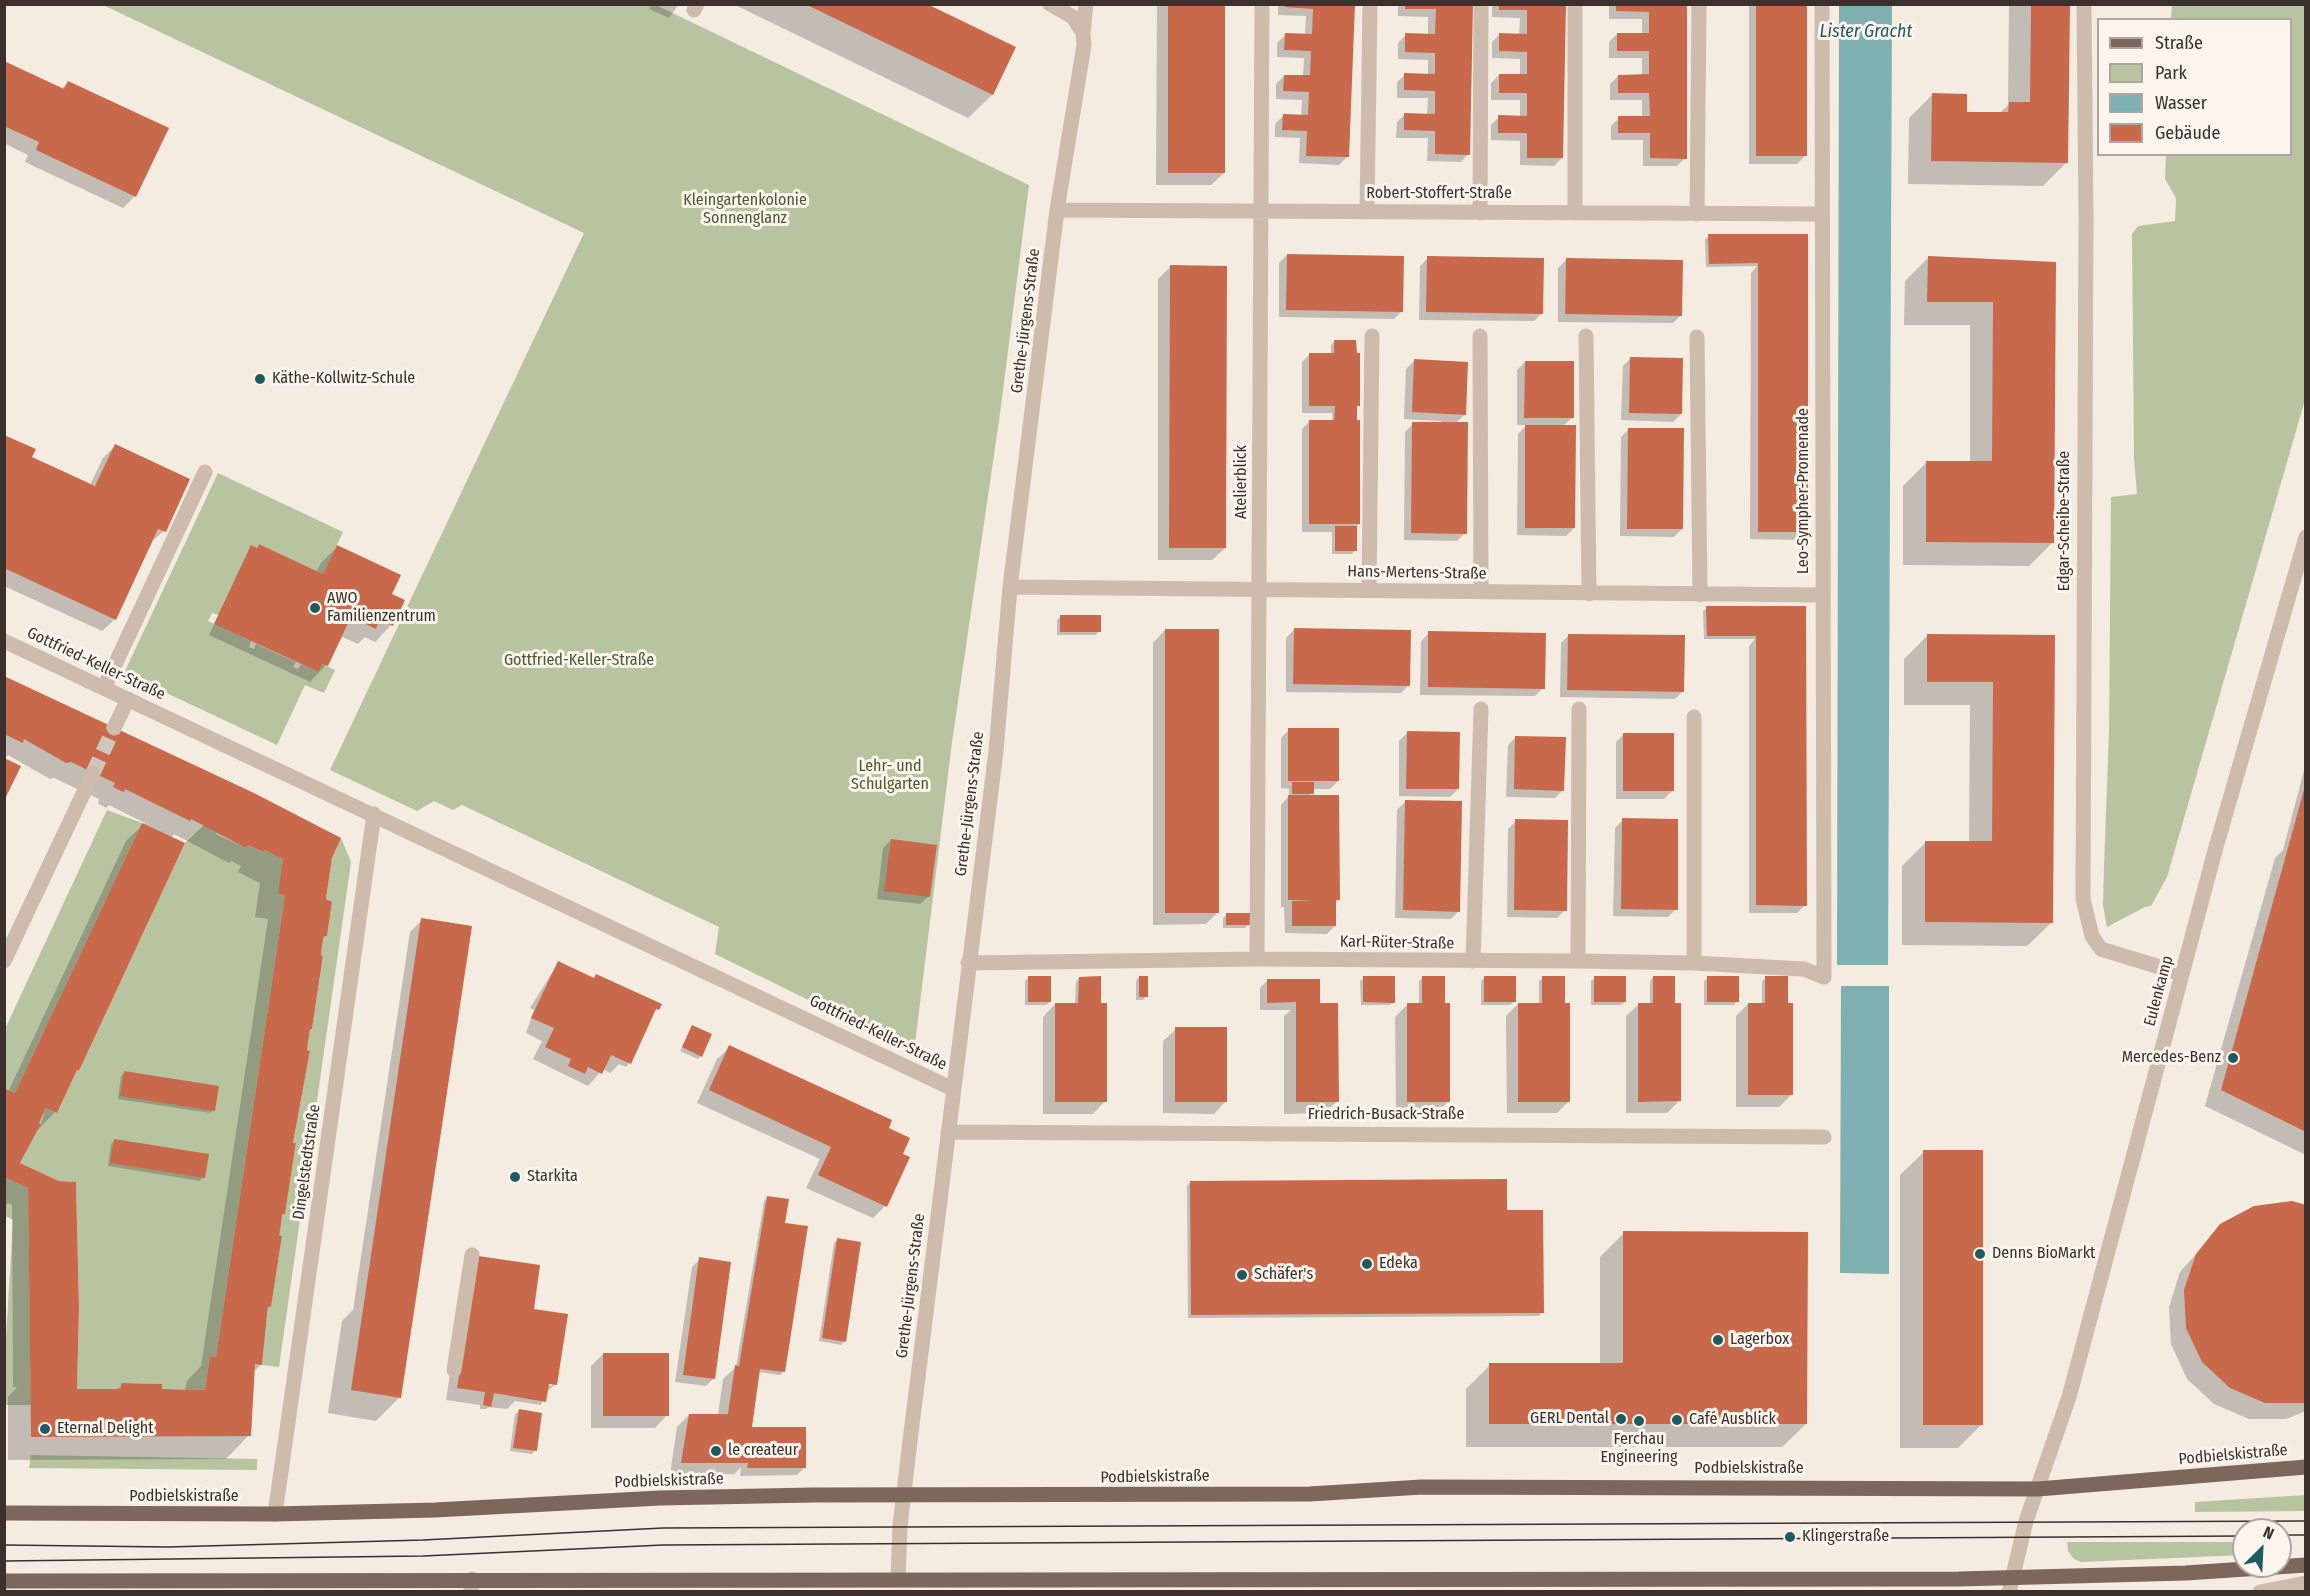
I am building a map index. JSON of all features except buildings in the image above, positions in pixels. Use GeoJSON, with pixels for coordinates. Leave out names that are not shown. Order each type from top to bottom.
{"type":"FeatureCollection","features":[{"type":"Feature","properties":{"kind":"main road","name":"Podbielskistraße"},"geometry":{"type":"LineString","coordinates":[[4,1513],[275,1514],[435,1510],[660,1498],[1310,1494],[1442,1486],[2038,1489],[2306,1467]]}},
{"type":"Feature","properties":{"kind":"main road"},"geometry":{"type":"LineString","coordinates":[[4,1581],[471,1585],[898,1579],[2010,1585],[2306,1565]]}},
{"type":"Feature","properties":{"kind":"street"},"geometry":{"type":"LineString","coordinates":[[1050,4],[1073,17],[1083,33]]}},
{"type":"Feature","properties":{"kind":"street","name":"Grethe-Jürgens-Straße"},"geometry":{"type":"LineString","coordinates":[[898,1579],[903,1496],[996,751],[1010,587],[1057,210],[1084,45],[1086,4]]}},
{"type":"Feature","properties":{"kind":"street","name":"Atelierblick"},"geometry":{"type":"LineString","coordinates":[[1257,959],[1262,4]]}},
{"type":"Feature","properties":{"kind":"street"},"geometry":{"type":"LineString","coordinates":[[1366,212],[1370,4]]}},
{"type":"Feature","properties":{"kind":"street"},"geometry":{"type":"LineString","coordinates":[[1480,213],[1481,4]]}},
{"type":"Feature","properties":{"kind":"street"},"geometry":{"type":"LineString","coordinates":[[1575,4],[1575,213]]}},
{"type":"Feature","properties":{"kind":"street"},"geometry":{"type":"LineString","coordinates":[[1697,214],[1699,4]]}},
{"type":"Feature","properties":{"kind":"street","name":"Leo-Sympher-Promenade"},"geometry":{"type":"LineString","coordinates":[[1822,4],[1824,977]]}},
{"type":"Feature","properties":{"kind":"street","name":"Edgar-Scheibe-Straße"},"geometry":{"type":"LineString","coordinates":[[2084,4],[2086,219],[2083,899],[2092,936],[2101,949],[2182,974]]}},
{"type":"Feature","properties":{"kind":"street","name":"Robert-Stoffert-Straße"},"geometry":{"type":"LineString","coordinates":[[1057,210],[1821,214]]}},
{"type":"Feature","properties":{"kind":"street"},"geometry":{"type":"LineString","coordinates":[[1369,590],[1372,336]]}},
{"type":"Feature","properties":{"kind":"street"},"geometry":{"type":"LineString","coordinates":[[1480,336],[1481,592]]}},
{"type":"Feature","properties":{"kind":"street"},"geometry":{"type":"LineString","coordinates":[[1586,336],[1589,594]]}},
{"type":"Feature","properties":{"kind":"street"},"geometry":{"type":"LineString","coordinates":[[1697,337],[1700,595]]}},
{"type":"Feature","properties":{"kind":"street"},"geometry":{"type":"LineString","coordinates":[[104,688],[205,472]]}},
{"type":"Feature","properties":{"kind":"street","name":"Eulenkamp"},"geometry":{"type":"LineString","coordinates":[[2038,1489],[2069,1397],[2182,974],[2306,537]]}},
{"type":"Feature","properties":{"kind":"street","name":"Hans-Mertens-Straße"},"geometry":{"type":"LineString","coordinates":[[1010,587],[1823,595]]}},
{"type":"Feature","properties":{"kind":"street","name":"Gottfried-Keller-Straße"},"geometry":{"type":"LineString","coordinates":[[4,641],[528,886],[953,1089]]}},
{"type":"Feature","properties":{"kind":"street"},"geometry":{"type":"LineString","coordinates":[[114,728],[128,699]]}},
{"type":"Feature","properties":{"kind":"street"},"geometry":{"type":"LineString","coordinates":[[1473,961],[1481,708]]}},
{"type":"Feature","properties":{"kind":"street"},"geometry":{"type":"LineString","coordinates":[[1578,961],[1579,709]]}},
{"type":"Feature","properties":{"kind":"street"},"geometry":{"type":"LineString","coordinates":[[1694,717],[1694,963]]}},
{"type":"Feature","properties":{"kind":"street"},"geometry":{"type":"LineString","coordinates":[[4,961],[93,773]]}},
{"type":"Feature","properties":{"kind":"street","name":"Dingelstedtstraße"},"geometry":{"type":"LineString","coordinates":[[275,1514],[374,814]]}},
{"type":"Feature","properties":{"kind":"street","name":"Karl-Rüter-Straße"},"geometry":{"type":"LineString","coordinates":[[968,963],[1257,959],[1578,961],[1694,963],[1804,969],[1824,977]]}},
{"type":"Feature","properties":{"kind":"street","name":"Friedrich-Busack-Straße"},"geometry":{"type":"LineString","coordinates":[[948,1132],[1824,1137]]}},
{"type":"Feature","properties":{"kind":"street"},"geometry":{"type":"LineString","coordinates":[[454,1370],[472,1255]]}},
{"type":"Feature","properties":{"kind":"street"},"geometry":{"type":"LineString","coordinates":[[2010,1585],[2038,1489]]}},
{"type":"Feature","properties":{"kind":"street"},"geometry":{"type":"LineString","coordinates":[[2260,1592],[2306,1583]]}},
{"type":"Feature","properties":{"kind":"green space","name":"Kleingartenkolonie Sonnenglanz"},"geometry":{"type":"Polygon","coordinates":[[[103,5],[656,5],[1029,185],[1000,414],[952,742],[914,1052],[715,954],[719,927],[462,805],[453,810],[434,801],[417,811],[330,770],[584,233],[103,5]]]}},
{"type":"Feature","properties":{"kind":"green space"},"geometry":{"type":"Polygon","coordinates":[[[2172,5],[2305,5],[2305,400],[2167,877],[2151,906],[2107,927],[2103,905],[2109,731],[2111,497],[2137,494],[2134,458],[2132,234],[2138,226],[2175,221],[2176,198],[2165,179],[2166,156],[2292,156],[2292,18],[2171,18],[2172,5]]]}},
{"type":"Feature","properties":{"kind":"green space"},"geometry":{"type":"Polygon","coordinates":[[[218,473],[343,532],[323,574],[259,544],[219,615],[212,613],[208,621],[251,641],[249,647],[254,649],[256,644],[296,662],[293,667],[298,669],[301,664],[319,672],[322,664],[335,670],[324,693],[305,685],[277,745],[124,673],[218,473]]]}},
{"type":"Feature","properties":{"kind":"green space"},"geometry":{"type":"Polygon","coordinates":[[[107,810],[142,823],[15,1093],[5,1088],[5,1029],[107,810]]]}},
{"type":"Feature","properties":{"kind":"green space"},"geometry":{"type":"Polygon","coordinates":[[[204,825],[217,831],[216,834],[246,848],[248,845],[283,859],[279,894],[285,895],[216,1357],[210,1356],[205,1390],[162,1389],[161,1384],[121,1383],[121,1389],[77,1389],[79,1309],[76,1182],[59,1181],[20,1163],[41,1124],[46,1108],[57,1113],[77,1070],[79,1071],[185,843],[204,825]]]}},
{"type":"Feature","properties":{"kind":"green space"},"geometry":{"type":"Polygon","coordinates":[[[341,838],[351,862],[279,1367],[262,1365],[268,1306],[271,1306],[282,1236],[279,1235],[282,1214],[285,1213],[296,1144],[293,1143],[310,1051],[307,1050],[323,957],[321,956],[322,946],[324,936],[327,936],[332,902],[326,899],[332,858],[341,838]]]}},
{"type":"Feature","properties":{"kind":"green space"},"geometry":{"type":"Polygon","coordinates":[[[4,1177],[28,1188],[31,1405],[5,1405],[5,1355],[13,1220],[5,1216],[4,1177]]]}},
{"type":"Feature","properties":{"kind":"green space"},"geometry":{"type":"Polygon","coordinates":[[[31,1455],[257,1459],[257,1470],[29,1468],[31,1455]]]}},
{"type":"Feature","properties":{"kind":"green space"},"geometry":{"type":"Polygon","coordinates":[[[2305,1495],[2305,1511],[2195,1512],[2195,1502],[2305,1495]]]}},
{"type":"Feature","properties":{"kind":"green space"},"geometry":{"type":"Polygon","coordinates":[[[2067,1542],[2232,1542],[2232,1556],[2081,1562],[2074,1559],[2068,1551],[2067,1542]]]}},
{"type":"Feature","properties":{"kind":"water","name":"Lister Gracht"},"geometry":{"type":"Polygon","coordinates":[[[1839,5],[1892,5],[1888,965],[1837,965],[1839,5]]]}},
{"type":"Feature","properties":{"kind":"water"},"geometry":{"type":"Polygon","coordinates":[[[1841,986],[1889,986],[1889,1274],[1840,1273],[1841,986]]]}},
{"type":"Feature","properties":{"kind":"tunnel"},"geometry":{"type":"LineString","coordinates":[[93,773],[114,728]]}},
{"type":"Feature","properties":{"kind":"tram line"},"geometry":{"type":"LineString","coordinates":[[4,1545],[168,1547],[423,1540],[663,1528],[2306,1521]]}},
{"type":"Feature","properties":{"kind":"tram line"},"geometry":{"type":"LineString","coordinates":[[2292,1535],[2306,1535]]}},
{"type":"Feature","properties":{"kind":"tram line"},"geometry":{"type":"LineString","coordinates":[[4,1561],[423,1556],[663,1545],[2232,1536]]}},
{"type":"Feature","properties":{"kind":"place","name":"Käthe-Kollwitz-Schule"},"geometry":{"type":"Point","coordinates":[260,379]}},
{"type":"Feature","properties":{"kind":"place","name":"AWO Familienzentrum"},"geometry":{"type":"Point","coordinates":[315,608]}},
{"type":"Feature","properties":{"kind":"place","name":"Mercedes-Benz"},"geometry":{"type":"Point","coordinates":[2233,1058]}},
{"type":"Feature","properties":{"kind":"place","name":"Starkita"},"geometry":{"type":"Point","coordinates":[515,1177]}},
{"type":"Feature","properties":{"kind":"place","name":"Denns BioMarkt"},"geometry":{"type":"Point","coordinates":[1980,1254]}},
{"type":"Feature","properties":{"kind":"place","name":"Edeka"},"geometry":{"type":"Point","coordinates":[1367,1264]}},
{"type":"Feature","properties":{"kind":"place","name":"Schäfer's"},"geometry":{"type":"Point","coordinates":[1242,1275]}},
{"type":"Feature","properties":{"kind":"place","name":"Lagerbox"},"geometry":{"type":"Point","coordinates":[1718,1340]}},
{"type":"Feature","properties":{"kind":"place","name":"GERL Dental"},"geometry":{"type":"Point","coordinates":[1621,1419]}},
{"type":"Feature","properties":{"kind":"place","name":"Café Ausblick"},"geometry":{"type":"Point","coordinates":[1677,1420]}},
{"type":"Feature","properties":{"kind":"place","name":"Ferchau Engineering"},"geometry":{"type":"Point","coordinates":[1639,1421]}},
{"type":"Feature","properties":{"kind":"place","name":"Eternal Delight"},"geometry":{"type":"Point","coordinates":[45,1429]}},
{"type":"Feature","properties":{"kind":"place","name":"le createur"},"geometry":{"type":"Point","coordinates":[716,1451]}},
{"type":"Feature","properties":{"kind":"place","name":"Klingerstraße"},"geometry":{"type":"Point","coordinates":[1790,1537]}},
{"type":"Feature","properties":{"kind":"park label","name":"Lehr- und Schulgarten"},"geometry":{"type":"Point","coordinates":[890,776]}}]}
